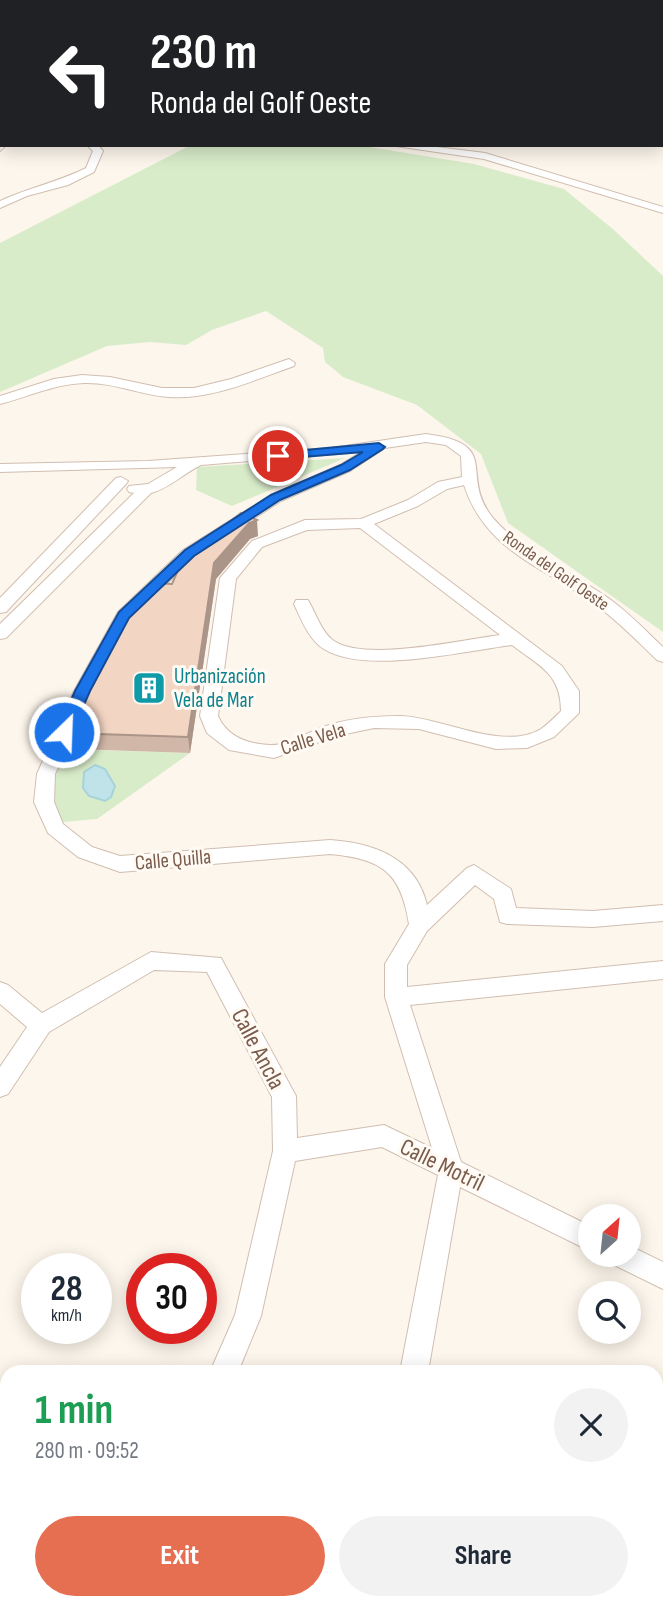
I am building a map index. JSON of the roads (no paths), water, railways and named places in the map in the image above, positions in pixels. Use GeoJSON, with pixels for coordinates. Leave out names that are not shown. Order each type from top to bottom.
{"type":"FeatureCollection","features":[{"type":"Feature","properties":{"kind":"street"},"geometry":{"type":"LineString","coordinates":[[0,205],[23,194],[64,183],[90,170],[98,151],[94,147]]}},
{"type":"Feature","properties":{"kind":"street"},"geometry":{"type":"LineString","coordinates":[[411,147],[485,156],[663,210]]}},
{"type":"Feature","properties":{"kind":"street"},"geometry":{"type":"LineString","coordinates":[[0,400],[44,385],[83,378],[154,391],[204,391],[289,363]]}},
{"type":"Feature","properties":{"kind":"street","name":"Ronda del Golf Oeste"},"geometry":{"type":"LineString","coordinates":[[0,468],[148,464],[331,453],[426,438],[449,441],[460,446],[468,455],[470,480],[485,518],[506,540],[607,605],[663,656]]}},
{"type":"Feature","properties":{"kind":"street","name":"Calle Quilla"},"geometry":{"type":"LineString","coordinates":[[379,447],[345,468],[276,498],[190,553],[124,615],[83,691],[46,774],[44,802],[55,828],[85,852],[120,864],[330,847],[361,848],[396,867],[413,892],[420,925]]}},
{"type":"Feature","properties":{"kind":"street"},"geometry":{"type":"LineString","coordinates":[[0,634],[145,491],[160,487],[179,470],[199,460]]}},
{"type":"Feature","properties":{"kind":"street","name":"Ronda del Golf Oeste"},"geometry":{"type":"LineString","coordinates":[[97,464],[122,477],[130,488],[145,491]]}},
{"type":"Feature","properties":{"kind":"street"},"geometry":{"type":"LineString","coordinates":[[0,608],[131,467],[148,464],[165,468],[170,475],[169,480]]}},
{"type":"Feature","properties":{"kind":"street","name":"Calle Vela"},"geometry":{"type":"LineString","coordinates":[[363,523],[556,670],[570,691],[570,713],[548,733],[527,743],[496,743],[419,723],[374,722],[333,730],[274,752],[236,745],[216,733],[209,716],[228,578],[257,544],[305,525],[363,523],[413,503],[443,485],[470,480]]}},
{"type":"Feature","properties":{"kind":"street"},"geometry":{"type":"LineString","coordinates":[[302,604],[314,626],[330,645],[350,654],[376,656],[513,639]]}},
{"type":"Feature","properties":{"kind":"street"},"geometry":{"type":"LineString","coordinates":[[415,1365],[451,1169],[397,997],[396,964],[420,925],[474,873],[504,895],[507,916],[593,919],[663,913]]}},
{"type":"Feature","properties":{"kind":"street","name":"Calle Ancla"},"geometry":{"type":"LineString","coordinates":[[41,1025],[151,961],[214,964],[284,1096],[285,1151],[248,1316],[227,1365]]}},
{"type":"Feature","properties":{"kind":"street"},"geometry":{"type":"LineString","coordinates":[[397,997],[663,970]]}},
{"type":"Feature","properties":{"kind":"street"},"geometry":{"type":"LineString","coordinates":[[0,991],[41,1025],[0,1087]]}},
{"type":"Feature","properties":{"kind":"street","name":"Calle Motril"},"geometry":{"type":"LineString","coordinates":[[285,1151],[384,1136],[578,1233]]}},
{"type":"Feature","properties":{"kind":"street"},"geometry":{"type":"LineString","coordinates":[[641,1265],[663,1276]]}},
{"type":"Feature","properties":{"kind":"water"},"geometry":{"type":"Polygon","coordinates":[[[95,765],[105,769],[115,786],[111,797],[105,801],[89,796],[83,788],[84,772],[95,765]]]}},
{"type":"Feature","properties":{"kind":"place","name":"Urbanización Vela de Mar"},"geometry":{"type":"Point","coordinates":[149,688]}}]}
